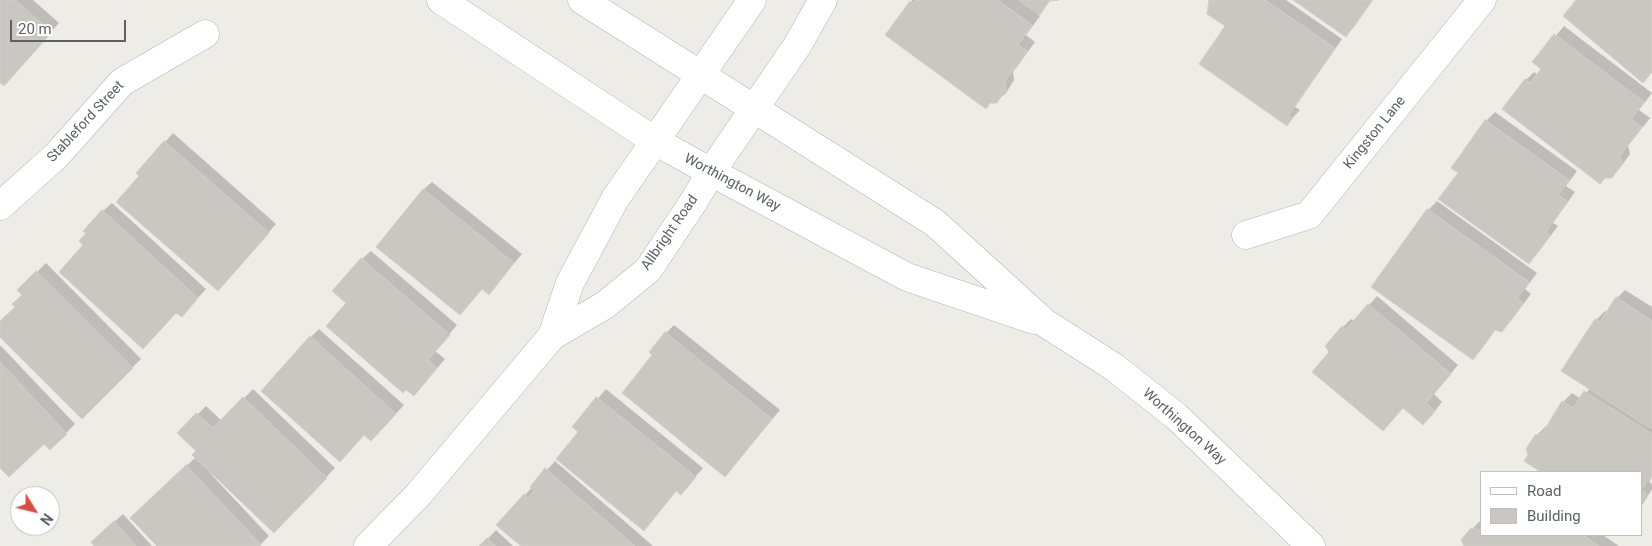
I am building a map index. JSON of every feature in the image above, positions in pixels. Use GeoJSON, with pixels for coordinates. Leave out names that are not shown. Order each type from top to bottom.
{"type":"FeatureCollection","features":[{"type":"Feature","properties":{"kind":"street","name":"Worthington Way"},"geometry":{"type":"LineString","coordinates":[[441,0],[655,141],[711,172],[907,277],[1045,324]]}},
{"type":"Feature","properties":{"kind":"street","name":"Worthington Way"},"geometry":{"type":"LineString","coordinates":[[582,0],[934,223],[1045,324],[1114,367],[1177,417],[1311,546]]}},
{"type":"Feature","properties":{"kind":"street","name":"Allbright Road"},"geometry":{"type":"LineString","coordinates":[[552,336],[570,283],[615,198],[752,0]]}},
{"type":"Feature","properties":{"kind":"street","name":"Allbright Road"},"geometry":{"type":"LineString","coordinates":[[368,546],[418,495],[552,336],[604,305],[648,270],[711,172],[797,46],[823,0]]}},
{"type":"Feature","properties":{"kind":"street","name":"Kingston Lane"},"geometry":{"type":"LineString","coordinates":[[1246,235],[1309,215],[1482,0]]}},
{"type":"Feature","properties":{"kind":"street","name":"Stableford Street"},"geometry":{"type":"LineString","coordinates":[[0,206],[56,156],[122,82],[205,34]]}},
{"type":"Feature","properties":{"kind":"building"},"geometry":{"type":"Polygon","coordinates":[[[0,0],[15,0],[52,32],[4,86],[0,83],[0,0]]]}},
{"type":"Feature","properties":{"kind":"building"},"geometry":{"type":"Polygon","coordinates":[[[916,0],[998,0],[1032,25],[1018,45],[1027,51],[1005,81],[1006,89],[997,103],[990,103],[986,109],[885,35],[910,1],[913,3],[916,0]]]}},
{"type":"Feature","properties":{"kind":"building"},"geometry":{"type":"Polygon","coordinates":[[[1019,0],[1059,0],[1049,1],[1040,15],[1019,0]]]}},
{"type":"Feature","properties":{"kind":"building"},"geometry":{"type":"Polygon","coordinates":[[[1209,0],[1265,0],[1335,48],[1288,116],[1292,119],[1287,126],[1199,64],[1225,26],[1207,14],[1209,0]]]}},
{"type":"Feature","properties":{"kind":"building"},"geometry":{"type":"Polygon","coordinates":[[[1293,0],[1372,0],[1346,37],[1293,0]]]}},
{"type":"Feature","properties":{"kind":"building"},"geometry":{"type":"Polygon","coordinates":[[[1576,0],[1652,0],[1652,72],[1643,83],[1563,16],[1576,0]]]}},
{"type":"Feature","properties":{"kind":"building"},"geometry":{"type":"Polygon","coordinates":[[[1554,34],[1644,102],[1631,119],[1642,127],[1620,156],[1622,164],[1612,178],[1605,178],[1600,184],[1502,109],[1525,79],[1530,83],[1541,69],[1532,62],[1554,34]]]}},
{"type":"Feature","properties":{"kind":"building"},"geometry":{"type":"Polygon","coordinates":[[[1485,120],[1569,180],[1558,195],[1567,201],[1546,232],[1550,235],[1529,264],[1438,199],[1458,173],[1451,168],[1485,120]]]}},
{"type":"Feature","properties":{"kind":"building"},"geometry":{"type":"Polygon","coordinates":[[[164,141],[269,233],[218,291],[116,202],[139,176],[136,173],[164,141]]]}},
{"type":"Feature","properties":{"kind":"building"},"geometry":{"type":"Polygon","coordinates":[[[423,189],[514,263],[489,295],[482,289],[460,315],[376,247],[423,189]]]}},
{"type":"Feature","properties":{"kind":"building"},"geometry":{"type":"Polygon","coordinates":[[[1427,209],[1529,282],[1517,298],[1523,303],[1502,332],[1495,330],[1473,360],[1371,287],[1427,209]]]}},
{"type":"Feature","properties":{"kind":"building"},"geometry":{"type":"Polygon","coordinates":[[[102,210],[198,298],[182,317],[176,313],[143,349],[59,272],[83,245],[79,241],[86,233],[83,231],[102,210]]]}},
{"type":"Feature","properties":{"kind":"building"},"geometry":{"type":"Polygon","coordinates":[[[361,258],[450,335],[428,360],[437,368],[414,396],[406,390],[403,393],[326,326],[346,303],[332,291],[361,258]]]}},
{"type":"Feature","properties":{"kind":"building"},"geometry":{"type":"Polygon","coordinates":[[[36,271],[133,368],[82,419],[0,337],[0,321],[15,307],[12,304],[22,295],[17,290],[36,271]]]}},
{"type":"Feature","properties":{"kind":"building"},"geometry":{"type":"Polygon","coordinates":[[[1616,297],[1652,321],[1652,429],[1561,371],[1595,319],[1600,322],[1616,297]]]}},
{"type":"Feature","properties":{"kind":"building"},"geometry":{"type":"Polygon","coordinates":[[[1368,304],[1451,374],[1426,403],[1435,411],[1423,425],[1403,408],[1383,431],[1312,372],[1329,352],[1325,346],[1342,326],[1346,329],[1368,304]]]}},
{"type":"Feature","properties":{"kind":"building"},"geometry":{"type":"Polygon","coordinates":[[[665,332],[772,419],[725,477],[622,393],[652,355],[649,352],[665,332]]]}},
{"type":"Feature","properties":{"kind":"building"},"geometry":{"type":"Polygon","coordinates":[[[310,336],[396,414],[371,441],[364,435],[340,462],[261,391],[310,336]]]}},
{"type":"Feature","properties":{"kind":"building"},"geometry":{"type":"Polygon","coordinates":[[[0,362],[67,434],[50,450],[44,444],[9,477],[0,468],[0,362]]]}},
{"type":"Feature","properties":{"kind":"building"},"geometry":{"type":"Polygon","coordinates":[[[1584,391],[1652,434],[1652,477],[1642,489],[1642,471],[1539,471],[1524,461],[1528,455],[1526,449],[1535,435],[1542,434],[1562,401],[1573,408],[1584,391]]]}},
{"type":"Feature","properties":{"kind":"building"},"geometry":{"type":"Polygon","coordinates":[[[243,397],[327,478],[274,533],[192,455],[196,451],[177,433],[196,413],[213,428],[243,397]]]}},
{"type":"Feature","properties":{"kind":"building"},"geometry":{"type":"Polygon","coordinates":[[[596,397],[696,477],[681,495],[676,491],[644,531],[556,459],[578,432],[572,427],[596,397]]]}},
{"type":"Feature","properties":{"kind":"building"},"geometry":{"type":"Polygon","coordinates":[[[186,465],[261,546],[157,546],[130,518],[186,465]]]}},
{"type":"Feature","properties":{"kind":"building"},"geometry":{"type":"Polygon","coordinates":[[[545,468],[635,546],[521,546],[496,525],[524,494],[528,498],[534,491],[530,487],[545,468]]]}},
{"type":"Feature","properties":{"kind":"building"},"geometry":{"type":"Polygon","coordinates":[[[1642,491],[1647,494],[1642,502],[1642,491]]]}},
{"type":"Feature","properties":{"kind":"building"},"geometry":{"type":"Polygon","coordinates":[[[114,521],[136,546],[94,546],[91,542],[114,521]]]}},
{"type":"Feature","properties":{"kind":"building"},"geometry":{"type":"Polygon","coordinates":[[[1471,528],[1480,530],[1480,536],[1584,536],[1599,546],[1464,546],[1461,540],[1471,528]]]}},
{"type":"Feature","properties":{"kind":"building"},"geometry":{"type":"Polygon","coordinates":[[[487,538],[496,546],[479,546],[487,538]]]}}]}
